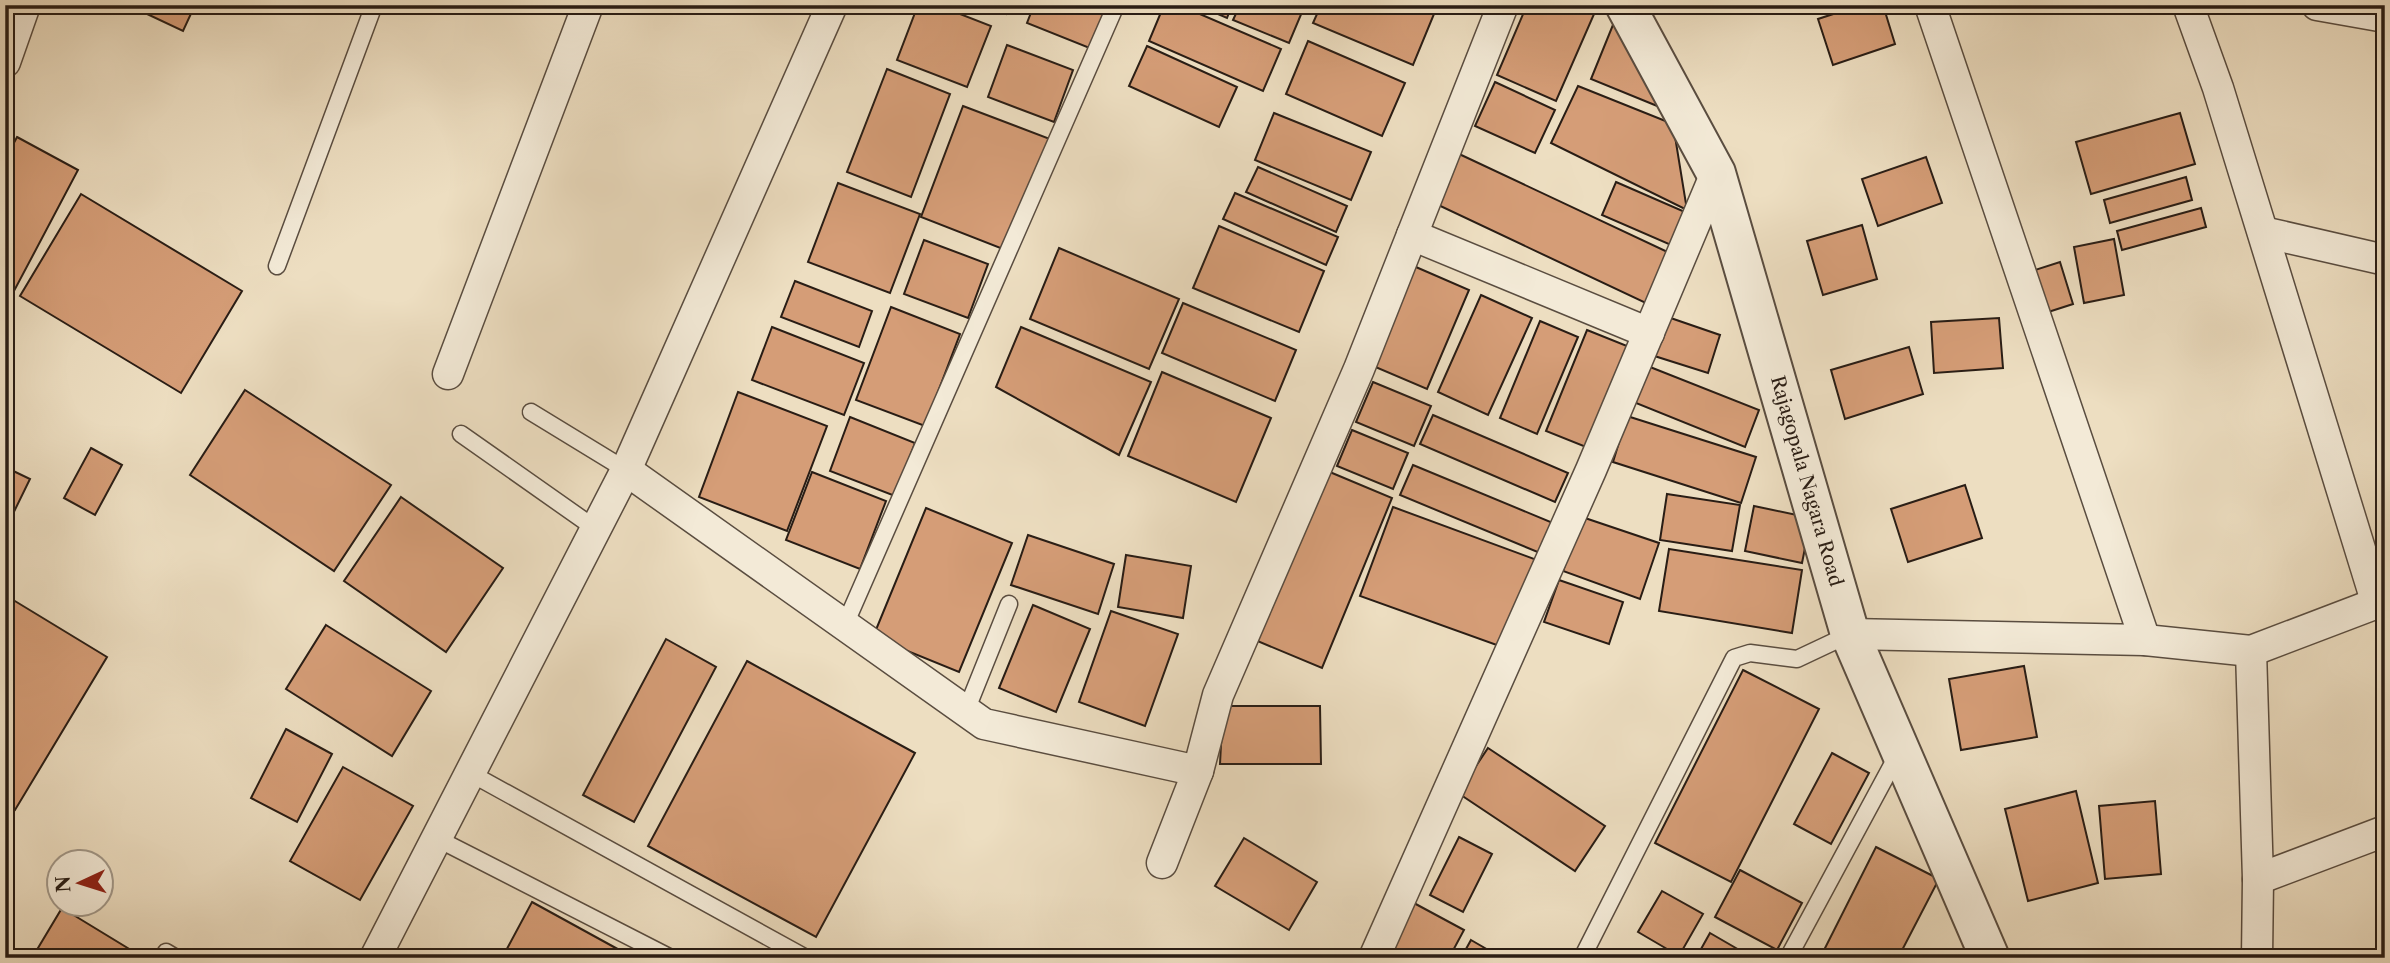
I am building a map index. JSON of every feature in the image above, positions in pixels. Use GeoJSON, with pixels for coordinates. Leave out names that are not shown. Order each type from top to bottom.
{"type":"FeatureCollection","features":[{"type":"Feature","properties":{"kind":"street"},"geometry":{"type":"LineString","coordinates":[[5,62],[25,5]]}},
{"type":"Feature","properties":{"kind":"street"},"geometry":{"type":"LineString","coordinates":[[448,374],[587,5]]}},
{"type":"Feature","properties":{"kind":"street"},"geometry":{"type":"LineString","coordinates":[[375,958],[626,470],[832,5]]}},
{"type":"Feature","properties":{"kind":"street"},"geometry":{"type":"LineString","coordinates":[[1162,863],[1198,771],[1218,695],[1359,369],[1503,5]]}},
{"type":"Feature","properties":{"kind":"street","name":"Rajagopala Nagara Road"},"geometry":{"type":"LineString","coordinates":[[1625,5],[1716,173],[1850,634],[1990,958]]}},
{"type":"Feature","properties":{"kind":"street"},"geometry":{"type":"LineString","coordinates":[[1930,5],[2145,640]]}},
{"type":"Feature","properties":{"kind":"street"},"geometry":{"type":"LineString","coordinates":[[1850,634],[2145,640],[2251,651],[2381,602],[2218,88],[2188,5]]}},
{"type":"Feature","properties":{"kind":"street"},"geometry":{"type":"LineString","coordinates":[[2317,5],[2385,17]]}},
{"type":"Feature","properties":{"kind":"street"},"geometry":{"type":"LineString","coordinates":[[1374,958],[1591,470],[1716,173]]}},
{"type":"Feature","properties":{"kind":"street"},"geometry":{"type":"LineString","coordinates":[[2263,232],[2385,260]]}},
{"type":"Feature","properties":{"kind":"street"},"geometry":{"type":"LineString","coordinates":[[1412,235],[1649,333]]}},
{"type":"Feature","properties":{"kind":"street"},"geometry":{"type":"LineString","coordinates":[[626,470],[984,724],[1198,771]]}},
{"type":"Feature","properties":{"kind":"street"},"geometry":{"type":"LineString","coordinates":[[2251,651],[2258,879],[2257,958]]}},
{"type":"Feature","properties":{"kind":"street"},"geometry":{"type":"LineString","coordinates":[[2258,879],[2385,831]]}},
{"type":"Feature","properties":{"kind":"lane"},"geometry":{"type":"LineString","coordinates":[[277,266],[373,5]]}},
{"type":"Feature","properties":{"kind":"lane"},"geometry":{"type":"LineString","coordinates":[[844,627],[1116,5]]}},
{"type":"Feature","properties":{"kind":"lane"},"geometry":{"type":"LineString","coordinates":[[531,412],[626,470]]}},
{"type":"Feature","properties":{"kind":"lane"},"geometry":{"type":"LineString","coordinates":[[461,434],[596,529]]}},
{"type":"Feature","properties":{"kind":"lane"},"geometry":{"type":"LineString","coordinates":[[966,711],[1009,604]]}},
{"type":"Feature","properties":{"kind":"lane"},"geometry":{"type":"LineString","coordinates":[[1582,958],[1734,658],[1750,653],[1797,659],[1850,634]]}},
{"type":"Feature","properties":{"kind":"lane"},"geometry":{"type":"LineString","coordinates":[[1788,958],[1900,751]]}},
{"type":"Feature","properties":{"kind":"lane"},"geometry":{"type":"LineString","coordinates":[[470,773],[806,958]]}},
{"type":"Feature","properties":{"kind":"lane"},"geometry":{"type":"LineString","coordinates":[[436,838],[671,958]]}},
{"type":"Feature","properties":{"kind":"building"},"geometry":{"type":"Polygon","coordinates":[[[128,5],[195,5],[183,31],[128,5]]]}},
{"type":"Feature","properties":{"kind":"building"},"geometry":{"type":"Polygon","coordinates":[[[918,5],[937,5],[991,26],[967,87],[897,60],[918,5]]]}},
{"type":"Feature","properties":{"kind":"building"},"geometry":{"type":"Polygon","coordinates":[[[984,5],[1009,5],[1006,14],[984,5]]]}},
{"type":"Feature","properties":{"kind":"building"},"geometry":{"type":"Polygon","coordinates":[[[1034,5],[1108,5],[1092,49],[1027,23],[1034,5]]]}},
{"type":"Feature","properties":{"kind":"building"},"geometry":{"type":"Polygon","coordinates":[[[1164,5],[1179,5],[1281,49],[1263,91],[1149,41],[1164,5]]]}},
{"type":"Feature","properties":{"kind":"building"},"geometry":{"type":"Polygon","coordinates":[[[1197,5],[1232,5],[1227,18],[1197,5]]]}},
{"type":"Feature","properties":{"kind":"building"},"geometry":{"type":"Polygon","coordinates":[[[1240,5],[1305,5],[1289,43],[1233,20],[1240,5]]]}},
{"type":"Feature","properties":{"kind":"building"},"geometry":{"type":"Polygon","coordinates":[[[1321,5],[1414,5],[1434,14],[1413,65],[1313,23],[1321,5]]]}},
{"type":"Feature","properties":{"kind":"building"},"geometry":{"type":"Polygon","coordinates":[[[1527,5],[1598,5],[1556,101],[1497,75],[1527,5]]]}},
{"type":"Feature","properties":{"kind":"building"},"geometry":{"type":"Polygon","coordinates":[[[1861,5],[1883,5],[1895,44],[1833,65],[1818,19],[1861,5]]]}},
{"type":"Feature","properties":{"kind":"building"},"geometry":{"type":"Polygon","coordinates":[[[1619,10],[1667,110],[1591,79],[1619,10]]]}},
{"type":"Feature","properties":{"kind":"building"},"geometry":{"type":"Polygon","coordinates":[[[1308,41],[1405,83],[1382,136],[1286,94],[1308,41]]]}},
{"type":"Feature","properties":{"kind":"building"},"geometry":{"type":"Polygon","coordinates":[[[1007,45],[1073,70],[1054,122],[988,97],[1007,45]]]}},
{"type":"Feature","properties":{"kind":"building"},"geometry":{"type":"Polygon","coordinates":[[[1147,46],[1237,87],[1219,127],[1129,86],[1147,46]]]}},
{"type":"Feature","properties":{"kind":"building"},"geometry":{"type":"Polygon","coordinates":[[[887,69],[950,94],[911,197],[847,172],[887,69]]]}},
{"type":"Feature","properties":{"kind":"building"},"geometry":{"type":"Polygon","coordinates":[[[1495,82],[1555,110],[1535,153],[1475,126],[1495,82]]]}},
{"type":"Feature","properties":{"kind":"building"},"geometry":{"type":"Polygon","coordinates":[[[1578,86],[1673,124],[1687,210],[1551,143],[1578,86]]]}},
{"type":"Feature","properties":{"kind":"building"},"geometry":{"type":"Polygon","coordinates":[[[963,106],[1050,139],[1008,251],[921,217],[963,106]]]}},
{"type":"Feature","properties":{"kind":"building"},"geometry":{"type":"Polygon","coordinates":[[[1274,113],[1371,152],[1351,200],[1255,160],[1274,113]]]}},
{"type":"Feature","properties":{"kind":"building"},"geometry":{"type":"Polygon","coordinates":[[[2180,113],[2195,164],[2091,194],[2076,142],[2180,113]]]}},
{"type":"Feature","properties":{"kind":"building"},"geometry":{"type":"Polygon","coordinates":[[[17,137],[78,170],[14,291],[5,286],[5,160],[17,137]]]}},
{"type":"Feature","properties":{"kind":"building"},"geometry":{"type":"Polygon","coordinates":[[[1457,153],[1674,255],[1650,305],[1434,203],[1457,153]]]}},
{"type":"Feature","properties":{"kind":"building"},"geometry":{"type":"Polygon","coordinates":[[[1926,157],[1942,203],[1878,226],[1862,179],[1926,157]]]}},
{"type":"Feature","properties":{"kind":"building"},"geometry":{"type":"Polygon","coordinates":[[[1258,167],[1347,206],[1336,232],[1246,192],[1258,167]]]}},
{"type":"Feature","properties":{"kind":"building"},"geometry":{"type":"Polygon","coordinates":[[[2186,177],[2192,200],[2110,223],[2104,200],[2186,177]]]}},
{"type":"Feature","properties":{"kind":"building"},"geometry":{"type":"Polygon","coordinates":[[[1616,182],[1685,212],[1671,245],[1602,215],[1616,182]]]}},
{"type":"Feature","properties":{"kind":"building"},"geometry":{"type":"Polygon","coordinates":[[[838,183],[920,214],[890,293],[808,262],[838,183]]]}},
{"type":"Feature","properties":{"kind":"building"},"geometry":{"type":"Polygon","coordinates":[[[1235,193],[1338,237],[1326,265],[1223,219],[1235,193]]]}},
{"type":"Feature","properties":{"kind":"building"},"geometry":{"type":"Polygon","coordinates":[[[81,194],[242,291],[181,393],[20,296],[81,194]]]}},
{"type":"Feature","properties":{"kind":"building"},"geometry":{"type":"Polygon","coordinates":[[[2201,208],[2206,227],[2122,250],[2117,231],[2201,208]]]}},
{"type":"Feature","properties":{"kind":"building"},"geometry":{"type":"Polygon","coordinates":[[[1862,225],[1877,279],[1823,295],[1807,241],[1862,225]]]}},
{"type":"Feature","properties":{"kind":"building"},"geometry":{"type":"Polygon","coordinates":[[[1219,226],[1324,271],[1299,332],[1193,288],[1219,226]]]}},
{"type":"Feature","properties":{"kind":"building"},"geometry":{"type":"Polygon","coordinates":[[[2114,239],[2124,295],[2084,303],[2074,247],[2114,239]]]}},
{"type":"Feature","properties":{"kind":"building"},"geometry":{"type":"Polygon","coordinates":[[[924,240],[988,264],[968,318],[904,294],[924,240]]]}},
{"type":"Feature","properties":{"kind":"building"},"geometry":{"type":"Polygon","coordinates":[[[1059,248],[1179,299],[1149,369],[1030,319],[1059,248]]]}},
{"type":"Feature","properties":{"kind":"building"},"geometry":{"type":"Polygon","coordinates":[[[2060,262],[2073,304],[2039,315],[2026,273],[2060,262]]]}},
{"type":"Feature","properties":{"kind":"building"},"geometry":{"type":"Polygon","coordinates":[[[1409,264],[1469,290],[1427,389],[1366,363],[1409,264]]]}},
{"type":"Feature","properties":{"kind":"building"},"geometry":{"type":"Polygon","coordinates":[[[795,281],[872,311],[859,347],[781,317],[795,281]]]}},
{"type":"Feature","properties":{"kind":"building"},"geometry":{"type":"Polygon","coordinates":[[[1481,295],[1532,318],[1488,415],[1438,392],[1481,295]]]}},
{"type":"Feature","properties":{"kind":"building"},"geometry":{"type":"Polygon","coordinates":[[[1183,303],[1296,350],[1275,401],[1162,353],[1183,303]]]}},
{"type":"Feature","properties":{"kind":"building"},"geometry":{"type":"Polygon","coordinates":[[[891,307],[960,334],[925,426],[856,400],[891,307]]]}},
{"type":"Feature","properties":{"kind":"building"},"geometry":{"type":"Polygon","coordinates":[[[1659,314],[1720,335],[1708,373],[1645,353],[1659,314]]]}},
{"type":"Feature","properties":{"kind":"building"},"geometry":{"type":"Polygon","coordinates":[[[1999,318],[2003,368],[1934,373],[1931,322],[1999,318]]]}},
{"type":"Feature","properties":{"kind":"building"},"geometry":{"type":"Polygon","coordinates":[[[1540,321],[1578,337],[1537,434],[1500,418],[1540,321]]]}},
{"type":"Feature","properties":{"kind":"building"},"geometry":{"type":"Polygon","coordinates":[[[772,327],[864,363],[844,415],[752,380],[772,327]]]}},
{"type":"Feature","properties":{"kind":"building"},"geometry":{"type":"Polygon","coordinates":[[[1021,327],[1151,382],[1119,455],[996,387],[1021,327]]]}},
{"type":"Feature","properties":{"kind":"building"},"geometry":{"type":"Polygon","coordinates":[[[1587,330],[1632,348],[1591,449],[1546,431],[1587,330]]]}},
{"type":"Feature","properties":{"kind":"building"},"geometry":{"type":"Polygon","coordinates":[[[1909,347],[1923,394],[1845,419],[1831,370],[1909,347]]]}},
{"type":"Feature","properties":{"kind":"building"},"geometry":{"type":"Polygon","coordinates":[[[1645,365],[1759,410],[1745,447],[1631,401],[1645,365]]]}},
{"type":"Feature","properties":{"kind":"building"},"geometry":{"type":"Polygon","coordinates":[[[1162,372],[1271,418],[1236,502],[1128,456],[1162,372]]]}},
{"type":"Feature","properties":{"kind":"building"},"geometry":{"type":"Polygon","coordinates":[[[1373,382],[1431,406],[1414,446],[1356,422],[1373,382]]]}},
{"type":"Feature","properties":{"kind":"building"},"geometry":{"type":"Polygon","coordinates":[[[245,390],[391,485],[334,571],[190,475],[245,390]]]}},
{"type":"Feature","properties":{"kind":"building"},"geometry":{"type":"Polygon","coordinates":[[[738,392],[827,426],[787,531],[699,497],[738,392]]]}},
{"type":"Feature","properties":{"kind":"building"},"geometry":{"type":"Polygon","coordinates":[[[1433,415],[1568,473],[1555,502],[1420,444],[1433,415]]]}},
{"type":"Feature","properties":{"kind":"building"},"geometry":{"type":"Polygon","coordinates":[[[1627,416],[1756,457],[1741,503],[1613,462],[1627,416]]]}},
{"type":"Feature","properties":{"kind":"building"},"geometry":{"type":"Polygon","coordinates":[[[850,417],[915,443],[895,496],[830,471],[850,417]]]}},
{"type":"Feature","properties":{"kind":"building"},"geometry":{"type":"Polygon","coordinates":[[[1352,430],[1408,453],[1393,489],[1337,466],[1352,430]]]}},
{"type":"Feature","properties":{"kind":"building"},"geometry":{"type":"Polygon","coordinates":[[[91,448],[122,465],[95,515],[64,498],[91,448]]]}},
{"type":"Feature","properties":{"kind":"building"},"geometry":{"type":"Polygon","coordinates":[[[1413,465],[1553,523],[1540,553],[1400,495],[1413,465]]]}},
{"type":"Feature","properties":{"kind":"building"},"geometry":{"type":"Polygon","coordinates":[[[5,467],[30,479],[8,524],[5,523],[5,467]]]}},
{"type":"Feature","properties":{"kind":"building"},"geometry":{"type":"Polygon","coordinates":[[[1325,470],[1392,498],[1322,668],[1255,640],[1325,470]]]}},
{"type":"Feature","properties":{"kind":"building"},"geometry":{"type":"Polygon","coordinates":[[[812,472],[886,501],[860,569],[786,540],[812,472]]]}},
{"type":"Feature","properties":{"kind":"building"},"geometry":{"type":"Polygon","coordinates":[[[1965,485],[1982,538],[1908,562],[1891,509],[1965,485]]]}},
{"type":"Feature","properties":{"kind":"building"},"geometry":{"type":"Polygon","coordinates":[[[1667,494],[1740,505],[1732,551],[1660,540],[1667,494]]]}},
{"type":"Feature","properties":{"kind":"building"},"geometry":{"type":"Polygon","coordinates":[[[401,497],[503,568],[446,652],[344,581],[401,497]]]}},
{"type":"Feature","properties":{"kind":"building"},"geometry":{"type":"Polygon","coordinates":[[[1754,506],[1811,518],[1802,563],[1745,551],[1754,506]]]}},
{"type":"Feature","properties":{"kind":"building"},"geometry":{"type":"Polygon","coordinates":[[[1393,507],[1537,560],[1505,648],[1360,596],[1393,507]]]}},
{"type":"Feature","properties":{"kind":"building"},"geometry":{"type":"Polygon","coordinates":[[[926,508],[1012,543],[959,672],[873,637],[926,508]]]}},
{"type":"Feature","properties":{"kind":"building"},"geometry":{"type":"Polygon","coordinates":[[[1582,517],[1659,543],[1640,599],[1563,571],[1582,517]]]}},
{"type":"Feature","properties":{"kind":"building"},"geometry":{"type":"Polygon","coordinates":[[[1028,535],[1114,564],[1098,614],[1011,585],[1028,535]]]}},
{"type":"Feature","properties":{"kind":"building"},"geometry":{"type":"Polygon","coordinates":[[[1669,549],[1802,570],[1792,633],[1659,611],[1669,549]]]}},
{"type":"Feature","properties":{"kind":"building"},"geometry":{"type":"Polygon","coordinates":[[[1126,555],[1191,566],[1183,618],[1118,607],[1126,555]]]}},
{"type":"Feature","properties":{"kind":"building"},"geometry":{"type":"Polygon","coordinates":[[[1559,580],[1623,602],[1609,644],[1544,622],[1559,580]]]}},
{"type":"Feature","properties":{"kind":"building"},"geometry":{"type":"Polygon","coordinates":[[[5,595],[107,657],[15,810],[5,804],[5,595]]]}},
{"type":"Feature","properties":{"kind":"building"},"geometry":{"type":"Polygon","coordinates":[[[1033,605],[1090,629],[1056,712],[999,688],[1033,605]]]}},
{"type":"Feature","properties":{"kind":"building"},"geometry":{"type":"Polygon","coordinates":[[[1111,611],[1178,634],[1145,726],[1079,702],[1111,611]]]}},
{"type":"Feature","properties":{"kind":"building"},"geometry":{"type":"Polygon","coordinates":[[[326,625],[431,691],[392,756],[286,689],[326,625]]]}},
{"type":"Feature","properties":{"kind":"building"},"geometry":{"type":"Polygon","coordinates":[[[666,639],[716,667],[634,822],[583,795],[666,639]]]}},
{"type":"Feature","properties":{"kind":"building"},"geometry":{"type":"Polygon","coordinates":[[[747,661],[915,753],[816,937],[648,846],[747,661]]]}},
{"type":"Feature","properties":{"kind":"building"},"geometry":{"type":"Polygon","coordinates":[[[2024,666],[2037,737],[1961,750],[1949,679],[2024,666]]]}},
{"type":"Feature","properties":{"kind":"building"},"geometry":{"type":"Polygon","coordinates":[[[1743,670],[1819,709],[1731,882],[1655,843],[1743,670]]]}},
{"type":"Feature","properties":{"kind":"building"},"geometry":{"type":"Polygon","coordinates":[[[1223,706],[1320,706],[1321,764],[1220,764],[1223,706]]]}},
{"type":"Feature","properties":{"kind":"building"},"geometry":{"type":"Polygon","coordinates":[[[286,729],[332,754],[297,822],[251,798],[286,729]]]}},
{"type":"Feature","properties":{"kind":"building"},"geometry":{"type":"Polygon","coordinates":[[[1488,748],[1605,826],[1575,871],[1458,793],[1488,748]]]}},
{"type":"Feature","properties":{"kind":"building"},"geometry":{"type":"Polygon","coordinates":[[[1832,753],[1869,773],[1831,844],[1794,824],[1832,753]]]}},
{"type":"Feature","properties":{"kind":"building"},"geometry":{"type":"Polygon","coordinates":[[[343,767],[413,806],[360,900],[290,861],[343,767]]]}},
{"type":"Feature","properties":{"kind":"building"},"geometry":{"type":"Polygon","coordinates":[[[2076,791],[2098,883],[2028,901],[2005,809],[2076,791]]]}},
{"type":"Feature","properties":{"kind":"building"},"geometry":{"type":"Polygon","coordinates":[[[2155,801],[2161,874],[2105,879],[2099,806],[2155,801]]]}},
{"type":"Feature","properties":{"kind":"building"},"geometry":{"type":"Polygon","coordinates":[[[1459,837],[1492,854],[1463,912],[1430,895],[1459,837]]]}},
{"type":"Feature","properties":{"kind":"building"},"geometry":{"type":"Polygon","coordinates":[[[1244,838],[1317,882],[1289,930],[1215,886],[1244,838]]]}},
{"type":"Feature","properties":{"kind":"building"},"geometry":{"type":"Polygon","coordinates":[[[1876,847],[1939,879],[1898,958],[1820,958],[1876,847]]]}},
{"type":"Feature","properties":{"kind":"building"},"geometry":{"type":"Polygon","coordinates":[[[1740,870],[1802,903],[1777,950],[1715,917],[1740,870]]]}},
{"type":"Feature","properties":{"kind":"building"},"geometry":{"type":"Polygon","coordinates":[[[1662,891],[1703,914],[1679,956],[1638,932],[1662,891]]]}},
{"type":"Feature","properties":{"kind":"building"},"geometry":{"type":"Polygon","coordinates":[[[532,902],[634,958],[502,958],[532,902]]]}},
{"type":"Feature","properties":{"kind":"building"},"geometry":{"type":"Polygon","coordinates":[[[1412,902],[1464,930],[1449,958],[1411,958],[1388,945],[1412,902]]]}},
{"type":"Feature","properties":{"kind":"building"},"geometry":{"type":"Polygon","coordinates":[[[56,918],[78,918],[144,958],[32,958],[56,918]]]}},
{"type":"Feature","properties":{"kind":"building"},"geometry":{"type":"Polygon","coordinates":[[[1710,933],[1753,958],[1696,958],[1710,933]]]}},
{"type":"Feature","properties":{"kind":"building"},"geometry":{"type":"Polygon","coordinates":[[[1471,940],[1502,958],[1461,958],[1471,940]]]}}]}
